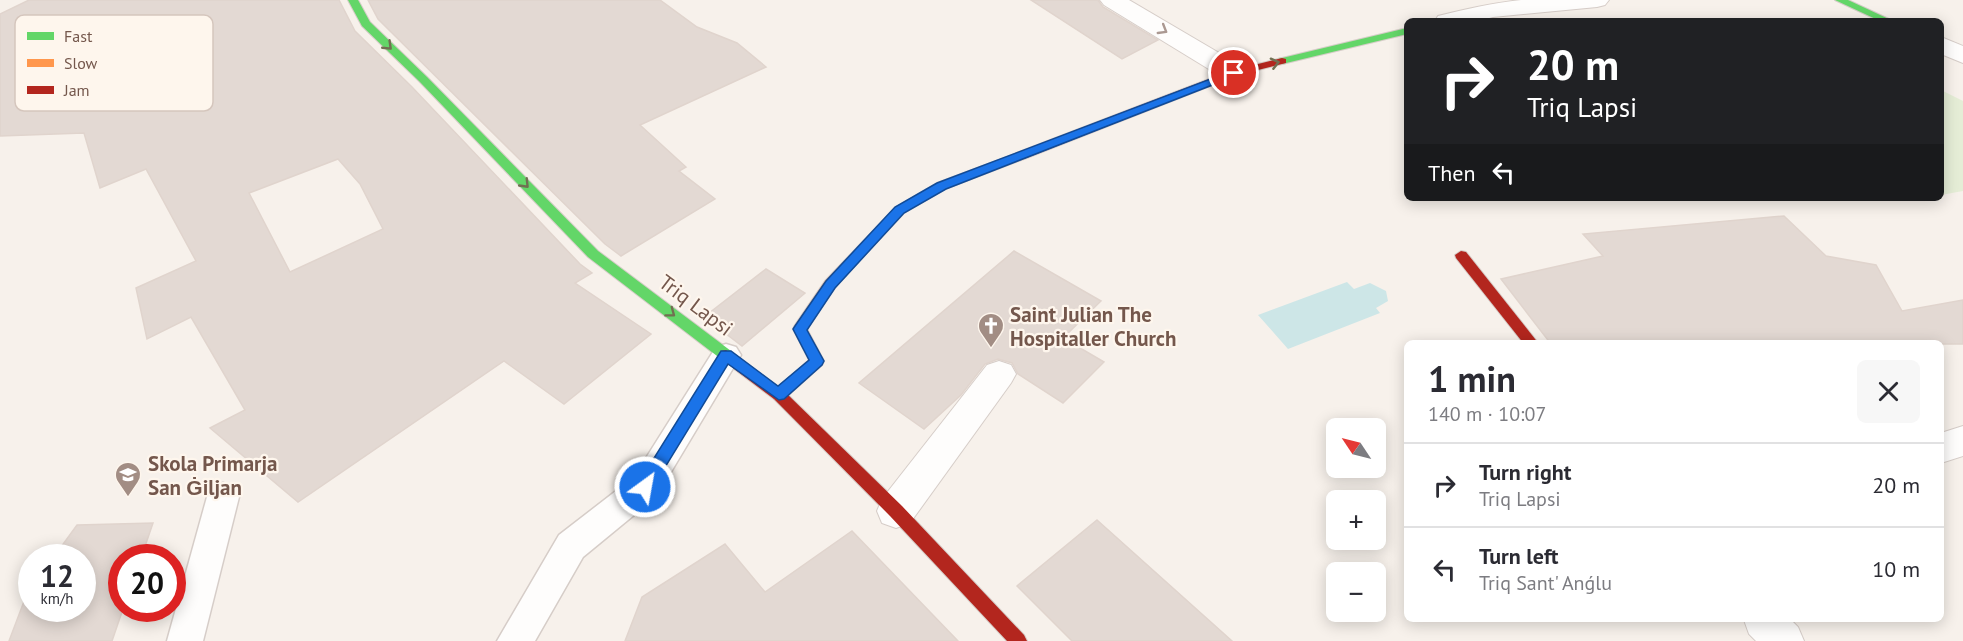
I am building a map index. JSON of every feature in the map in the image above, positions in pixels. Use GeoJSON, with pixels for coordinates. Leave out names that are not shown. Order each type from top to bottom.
{"type":"FeatureCollection","features":[{"type":"Feature","properties":{"kind":"street","name":"Triq Lapsi"},"geometry":{"type":"LineString","coordinates":[[353,0],[366,24],[423,79],[593,254],[779,394],[896,511],[1018,641]]}},
{"type":"Feature","properties":{"kind":"street"},"geometry":{"type":"LineString","coordinates":[[1112,0],[1234,73]]}},
{"type":"Feature","properties":{"kind":"street"},"geometry":{"type":"LineString","coordinates":[[1455,18],[1483,5],[1597,0]]}},
{"type":"Feature","properties":{"kind":"street"},"geometry":{"type":"LineString","coordinates":[[1840,0],[1881,18]]}},
{"type":"Feature","properties":{"kind":"street"},"geometry":{"type":"LineString","coordinates":[[779,394],[817,361],[800,329],[830,284],[900,210],[941,186],[1234,73],[1404,32]]}},
{"type":"Feature","properties":{"kind":"street"},"geometry":{"type":"LineString","coordinates":[[1944,46],[1963,55]]}},
{"type":"Feature","properties":{"kind":"street"},"geometry":{"type":"LineString","coordinates":[[1461,255],[1530,340]]}},
{"type":"Feature","properties":{"kind":"street"},"geometry":{"type":"LineString","coordinates":[[896,511],[999,374]]}},
{"type":"Feature","properties":{"kind":"street"},"geometry":{"type":"LineString","coordinates":[[1944,447],[1963,441]]}},
{"type":"Feature","properties":{"kind":"street"},"geometry":{"type":"LineString","coordinates":[[1766,622],[1784,641]]}},
{"type":"Feature","properties":{"kind":"lane"},"geometry":{"type":"LineString","coordinates":[[515,641],[571,546],[645,487],[726,355]]}},
{"type":"Feature","properties":{"kind":"lane"},"geometry":{"type":"LineString","coordinates":[[185,641],[223,497]]}},
{"type":"Feature","properties":{"kind":"green space"},"geometry":{"type":"Polygon","coordinates":[[[1944,92],[1963,101],[1963,191],[1944,194],[1944,92]]]}},
{"type":"Feature","properties":{"kind":"water"},"geometry":{"type":"Polygon","coordinates":[[[1347,282],[1354,289],[1370,283],[1386,291],[1388,301],[1376,308],[1380,313],[1288,349],[1258,315],[1347,282]]]}},
{"type":"Feature","properties":{"kind":"building"},"geometry":{"type":"Polygon","coordinates":[[[29,0],[339,0],[355,31],[412,87],[580,264],[592,273],[575,283],[651,334],[564,404],[504,361],[298,502],[210,428],[245,410],[191,317],[147,339],[136,288],[196,261],[146,169],[100,188],[84,133],[0,136],[0,14],[29,0]],[[338,159],[249,193],[290,272],[383,229],[360,184],[338,159]]]}},
{"type":"Feature","properties":{"kind":"building"},"geometry":{"type":"Polygon","coordinates":[[[368,0],[660,0],[697,27],[737,43],[766,67],[640,125],[686,167],[679,171],[715,199],[621,256],[605,244],[378,19],[368,0]]]}},
{"type":"Feature","properties":{"kind":"building"},"geometry":{"type":"Polygon","coordinates":[[[1031,0],[1098,0],[1103,7],[1158,40],[1122,59],[1031,0]]]}},
{"type":"Feature","properties":{"kind":"building"},"geometry":{"type":"Polygon","coordinates":[[[1784,216],[1826,256],[1876,265],[1902,311],[1963,300],[1963,344],[1944,344],[1944,340],[1548,340],[1501,279],[1603,256],[1583,234],[1784,216]]]}},
{"type":"Feature","properties":{"kind":"building","name":"Saint Julian The Hospitaller Church"},"geometry":{"type":"Polygon","coordinates":[[[1014,251],[1101,301],[1063,338],[1104,362],[1063,403],[1018,374],[1012,363],[998,359],[985,364],[961,395],[924,429],[859,383],[1014,251]]]}},
{"type":"Feature","properties":{"kind":"building"},"geometry":{"type":"Polygon","coordinates":[[[766,269],[805,293],[742,346],[704,317],[766,269]]]}},
{"type":"Feature","properties":{"kind":"building"},"geometry":{"type":"Polygon","coordinates":[[[1097,520],[1232,641],[1072,641],[1017,586],[1097,520]]]}},
{"type":"Feature","properties":{"kind":"building"},"geometry":{"type":"Polygon","coordinates":[[[153,523],[146,544],[108,544],[108,622],[119,622],[112,641],[9,641],[18,617],[18,622],[96,622],[96,544],[63,544],[77,525],[153,523]]]}},
{"type":"Feature","properties":{"kind":"building"},"geometry":{"type":"Polygon","coordinates":[[[852,531],[958,641],[625,641],[642,597],[725,544],[765,592],[852,531]]]}},
{"type":"Feature","properties":{"kind":"traffic: fast"},"geometry":{"type":"LineString","coordinates":[[353,0],[366,24],[423,79],[593,254],[726,355]]}},
{"type":"Feature","properties":{"kind":"traffic: fast"},"geometry":{"type":"LineString","coordinates":[[1840,0],[1881,18]]}},
{"type":"Feature","properties":{"kind":"traffic: fast"},"geometry":{"type":"LineString","coordinates":[[1282,61],[1404,32]]}},
{"type":"Feature","properties":{"kind":"traffic: slow"},"geometry":{"type":"LineString","coordinates":[[779,395],[817,361],[800,329],[830,284],[900,210],[941,186],[1020,156]]}},
{"type":"Feature","properties":{"kind":"traffic: jam"},"geometry":{"type":"LineString","coordinates":[[1020,156],[1234,73],[1282,61]]}},
{"type":"Feature","properties":{"kind":"traffic: jam"},"geometry":{"type":"LineString","coordinates":[[1461,255],[1529,340]]}},
{"type":"Feature","properties":{"kind":"traffic: jam"},"geometry":{"type":"LineString","coordinates":[[726,355],[779,395],[896,511],[1018,641]]}},
{"type":"Feature","properties":{"kind":"place","name":"Saint Julian The Hospitaller Church"},"geometry":{"type":"Point","coordinates":[991,349]}},
{"type":"Feature","properties":{"kind":"place","name":"Skola Primarja San Ġiljan"},"geometry":{"type":"Point","coordinates":[128,498]}},
{"type":"Feature","properties":{"kind":"route"},"geometry":{"type":"LineString","coordinates":[[645,487],[726,355],[779,394],[817,361],[800,329],[830,284],[900,210],[941,186],[1234,73]]}}]}
